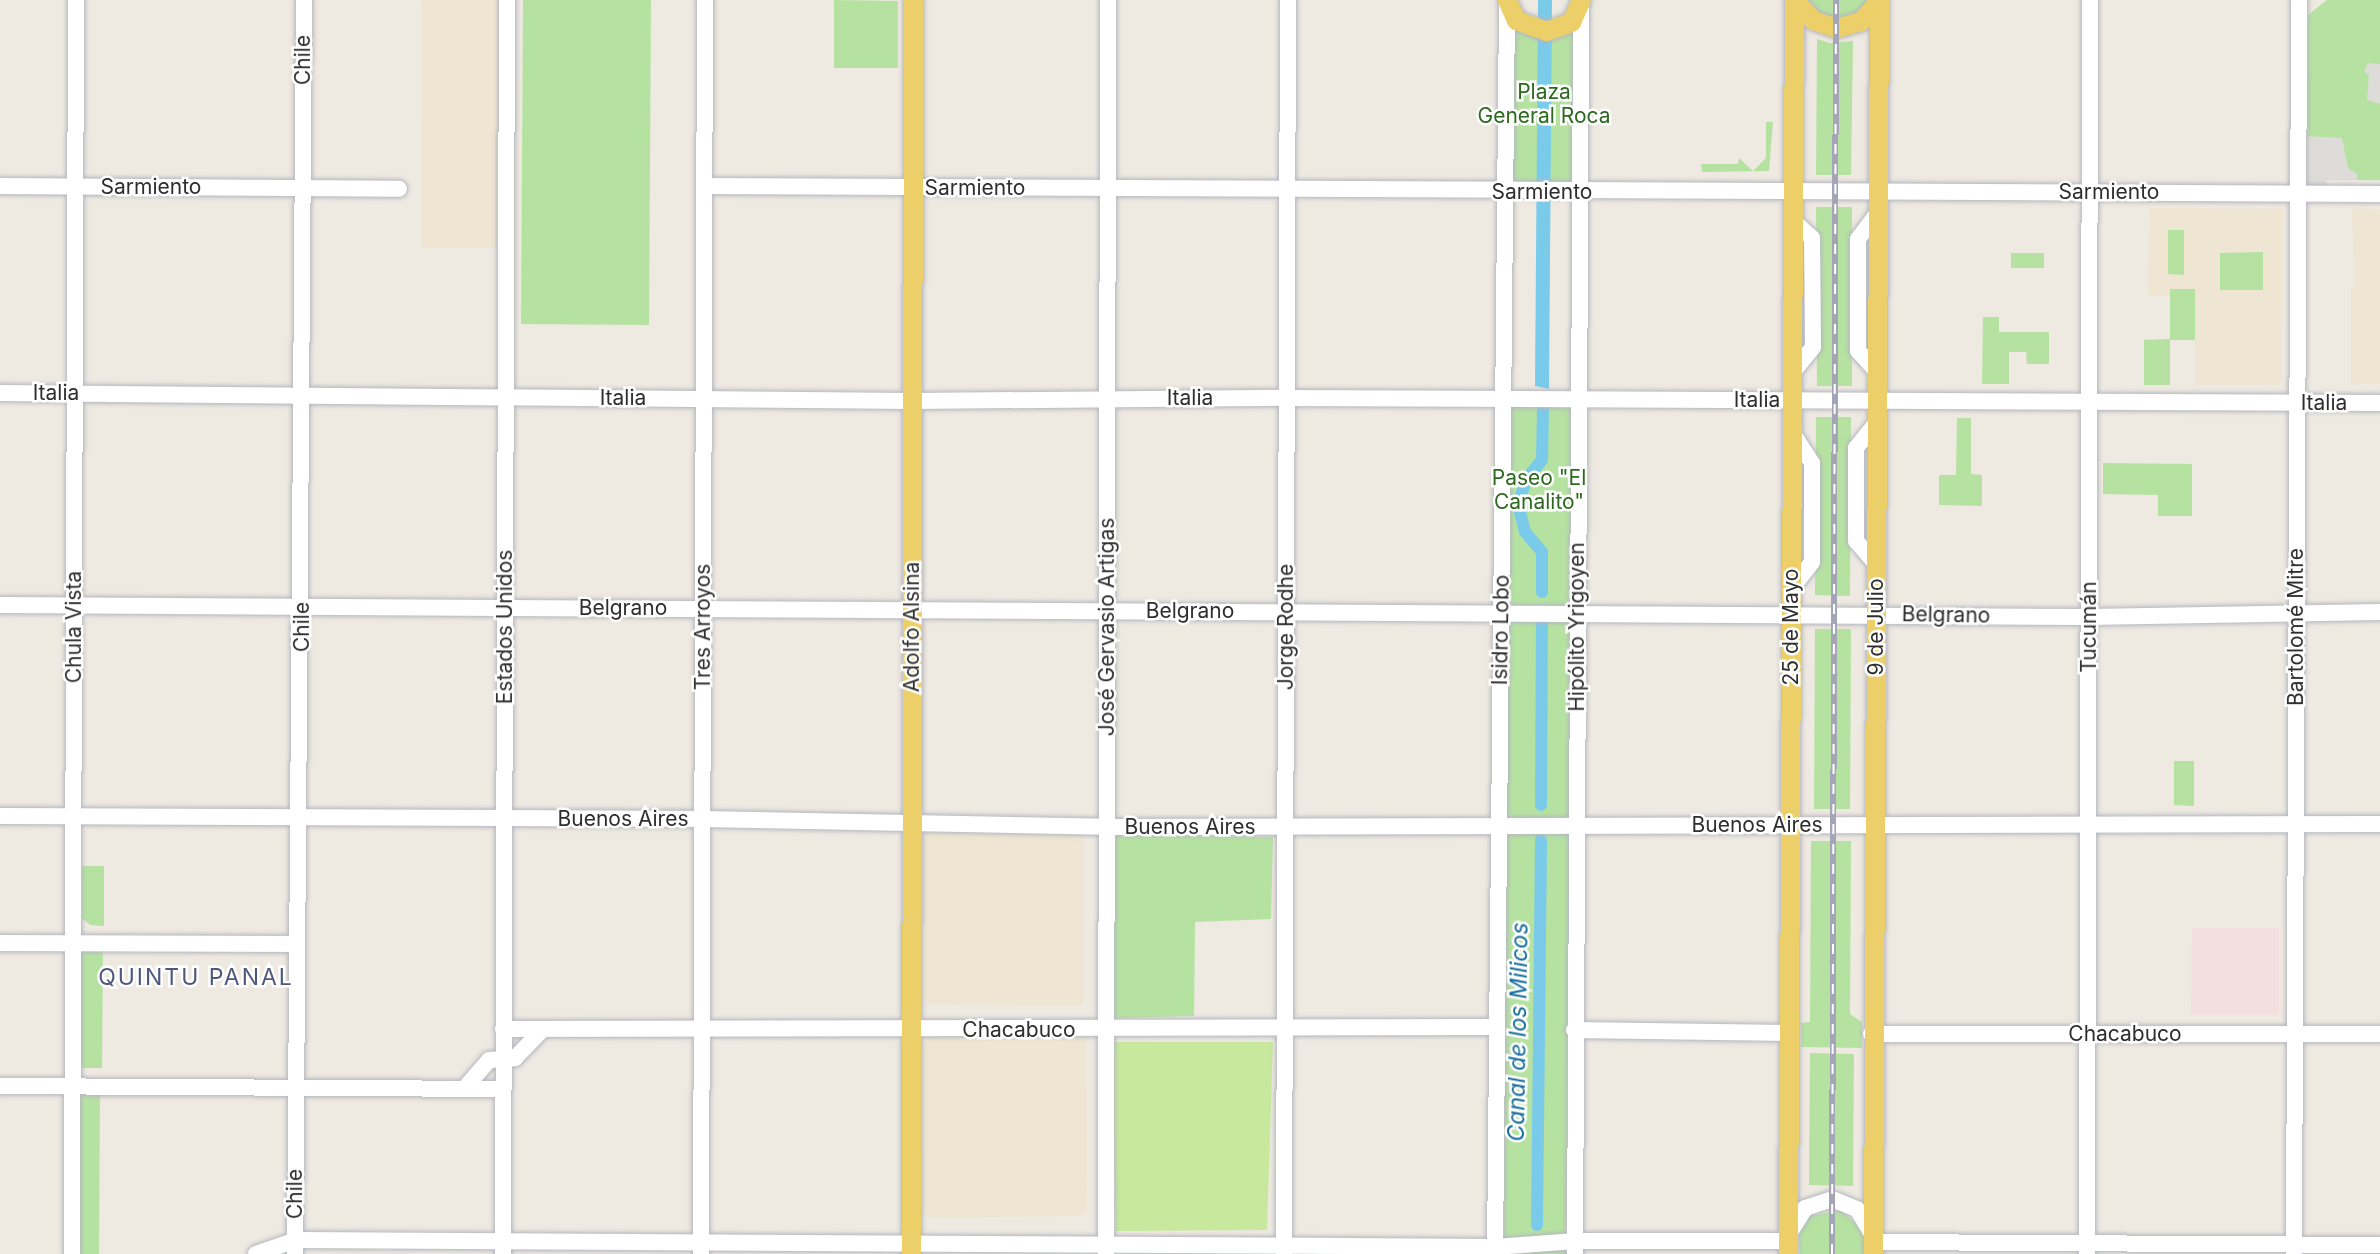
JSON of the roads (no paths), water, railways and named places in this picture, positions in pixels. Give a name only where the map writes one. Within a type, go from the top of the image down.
[{"type":"main road","name":"Adolfo Alsina","points":[[911,1250],[913,0]]},
{"type":"main road","points":[[1794,0],[1813,20],[1836,28],[1861,21],[1879,0]]},
{"type":"main road","name":"25 de Mayo","points":[[1789,1250],[1794,0]]},
{"type":"main road","name":"9 de Julio","points":[[1872,1250],[1871,1034],[1877,614],[1879,0]]},
{"type":"main road","points":[[1507,3],[1522,24],[1546,31],[1571,22],[1581,2]]},
{"type":"street","name":"Chula Vista","points":[[72,1254],[76,0]]},
{"type":"street","name":"Chile","points":[[295,1247],[297,944],[301,817],[304,0]]},
{"type":"street","name":"Estados Unidos","points":[[503,1246],[507,0]]},
{"type":"street","name":"Tres Arroyos","points":[[701,1248],[705,0]]},
{"type":"street","name":"José Gervasio Artigas","points":[[1106,1249],[1108,0]]},
{"type":"street","name":"Jorge Rodhe","points":[[1284,1250],[1288,0]]},
{"type":"street","name":"Tucumán","points":[[2087,1250],[2090,0]]},
{"type":"street","name":"Bartolomé Mitre","points":[[2294,1249],[2299,0]]},
{"type":"street","name":"Hipólito Yrigoyen","points":[[1575,1248],[1581,2]]},
{"type":"street","name":"Isidro Lobo","points":[[1495,1250],[1507,3]]},
{"type":"street","name":"Sarmiento","points":[[0,186],[399,189]]},
{"type":"street","name":"Sarmiento","points":[[705,186],[1793,193],[1878,202],[2090,192],[2380,194]]},
{"type":"street","name":"Italia","points":[[0,393],[912,401],[1287,398],[2380,403]]},
{"type":"street","name":"Belgrano","points":[[0,604],[2089,617],[2239,617],[2297,611],[2380,612]]},
{"type":"street","name":"Buenos Aires","points":[[0,816],[703,819],[1107,827],[2380,824]]},
{"type":"street","points":[[0,943],[297,944]]},
{"type":"street","name":"Chacabuco","points":[[503,1029],[703,1032],[1497,1027]]},
{"type":"street","points":[[464,1089],[489,1060],[515,1058],[542,1030]]},
{"type":"street","points":[[1574,1030],[1789,1032]]},
{"type":"street","name":"Chacabuco","points":[[1871,1034],[2380,1034]]},
{"type":"street","points":[[0,1086],[503,1089]]},
{"type":"street","points":[[256,1254],[295,1247],[503,1246],[911,1250],[1789,1250],[1793,1223],[1805,1208],[1832,1199],[1850,1204],[1864,1216],[1872,1250],[2294,1249],[2380,1245]]},
{"type":"water","points":[[1538,0],[1552,0],[1549,389],[1535,386]]},
{"type":"waterway","name":"Canal de los Milicos","points":[[1542,592],[1542,552],[1525,532],[1518,504],[1527,478],[1542,460],[1543,410]]},
{"type":"waterway","name":"Canal de los Milicos","points":[[1541,805],[1542,621]]},
{"type":"waterway","name":"Canal de los Milicos","points":[[1537,1225],[1541,840]]},
{"type":"railway","points":[[1832,1254],[1836,0]]},
{"type":"district","name":"QUINTU PANAL","points":[[196,977]]},
{"type":"park label","name":"Plaza General Roca","points":[[1544,104]]},
{"type":"park label","name":"Paseo \"El Canalito\"","points":[[1539,490]]}]
